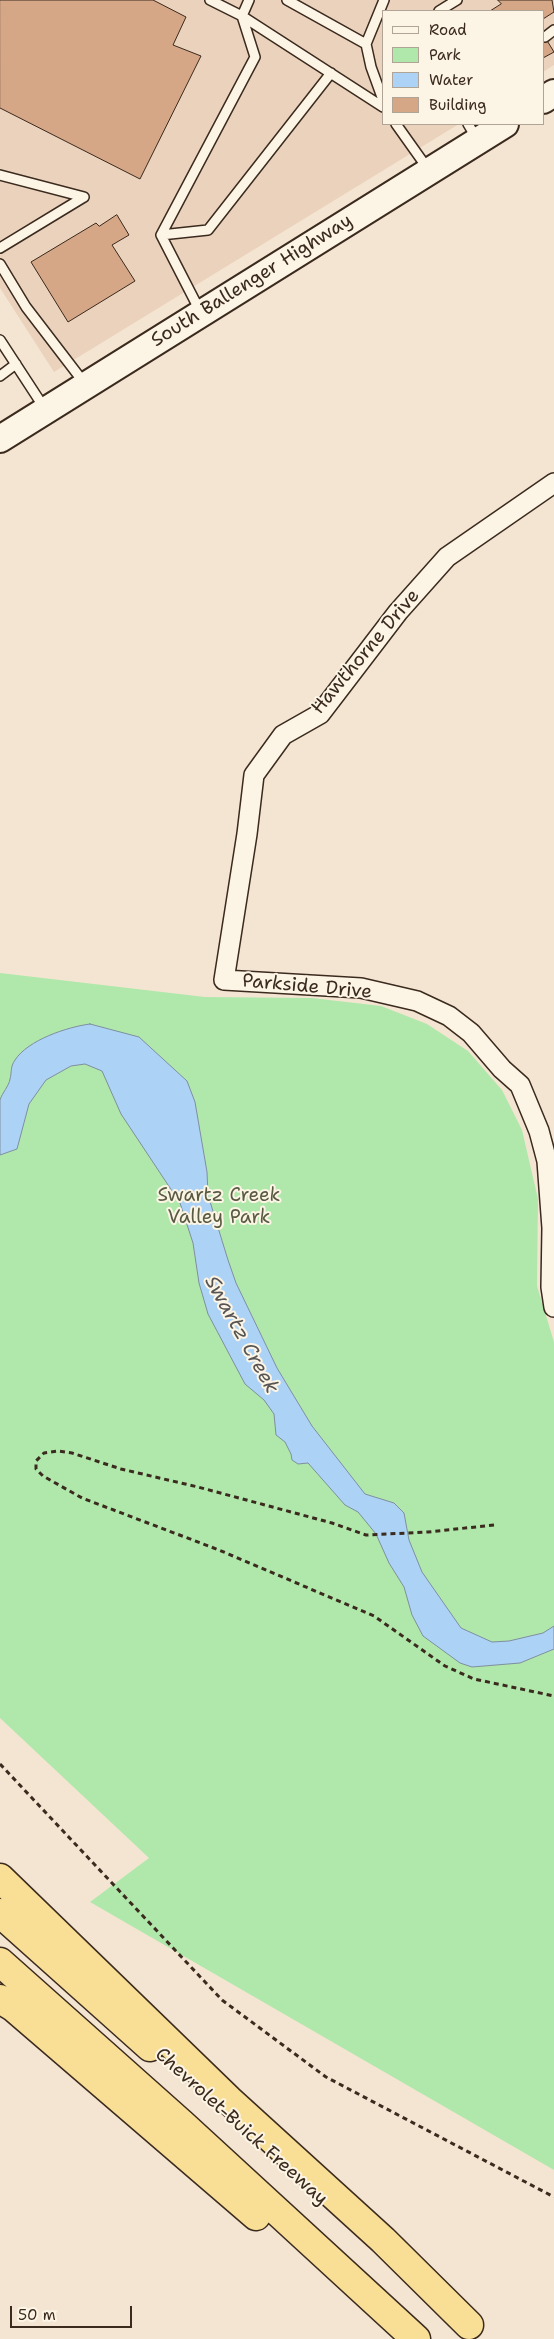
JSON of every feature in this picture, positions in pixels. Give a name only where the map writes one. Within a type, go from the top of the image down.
[{"type":"highway","points":[[0,1878],[229,2100],[383,2240],[476,2332]]},
{"type":"highway","name":"Chevrolet-Buick Freeway","points":[[0,1913],[296,2177],[476,2332]]},
{"type":"highway","name":"Chevrolet-Buick Freeway","points":[[0,1962],[182,2124],[416,2339]]},
{"type":"highway","points":[[0,1998],[13,2007],[234,2198],[403,2339]]},
{"type":"street","name":"South Ballenger Highway","points":[[0,439],[429,171],[473,132],[501,125]]},
{"type":"street","name":"Hawthorne Drive","points":[[224,980],[247,834],[254,775],[283,735],[320,714],[398,612],[447,557],[554,483]]},
{"type":"street","name":"Parkside Drive","points":[[224,980],[361,988],[417,1001],[449,1016],[471,1033],[502,1069],[520,1085],[540,1131],[547,1161],[552,1228],[551,1286],[554,1307]]},
{"type":"lane","points":[[210,0],[242,16],[382,106]]},
{"type":"lane","points":[[161,235],[255,57],[242,16],[249,0]]},
{"type":"lane","points":[[287,0],[366,44]]},
{"type":"lane","points":[[382,97],[371,67],[366,44],[384,0]]},
{"type":"lane","points":[[441,10],[457,0]]},
{"type":"lane","points":[[545,37],[554,30]]},
{"type":"lane","points":[[161,235],[208,230],[331,73]]},
{"type":"lane","points":[[397,125],[429,171]]},
{"type":"lane","points":[[0,175],[84,197],[0,248]]},
{"type":"lane","points":[[161,235],[201,313]]},
{"type":"lane","points":[[0,264],[26,307],[86,386]]},
{"type":"lane","points":[[0,340],[46,410]]},
{"type":"lane","points":[[0,376],[16,364]]},
{"type":"path","points":[[494,1524],[428,1532],[366,1536],[332,1523],[122,1470],[72,1452],[58,1451],[44,1454],[36,1461],[36,1469],[43,1476],[82,1498],[219,1550],[374,1616],[445,1666],[474,1679],[554,1696]]},
{"type":"path","points":[[0,1764],[222,2000],[326,2076],[554,2197]]},
{"type":"shaded area","points":[[0,0],[554,0],[554,65],[544,71],[544,10],[382,10],[382,125],[457,125],[54,372],[0,288]]},
{"type":"green space","name":"Swartz Creek Valley Park","points":[[0,973],[205,997],[312,998],[381,1006],[427,1024],[468,1051],[502,1090],[522,1130],[538,1199],[537,1286],[554,1342],[554,2170],[90,1902],[149,1858],[0,1718]]},
{"type":"water","name":"Swartz Creek","points":[[90,1024],[139,1037],[187,1081],[195,1102],[207,1172],[208,1195],[228,1260],[236,1283],[277,1368],[312,1426],[365,1494],[394,1503],[404,1513],[409,1540],[422,1572],[461,1628],[492,1642],[509,1641],[543,1633],[554,1626],[554,1649],[520,1663],[472,1667],[460,1663],[423,1636],[412,1615],[404,1587],[389,1563],[376,1534],[358,1512],[345,1505],[308,1463],[298,1464],[292,1460],[285,1442],[276,1435],[274,1414],[264,1400],[245,1384],[208,1314],[199,1283],[193,1243],[180,1203],[121,1114],[102,1071],[85,1064],[71,1066],[46,1080],[29,1104],[17,1149],[0,1155],[0,1100],[9,1082],[15,1060],[29,1046],[38,1041],[60,1031]]},
{"type":"building","points":[[0,0],[153,0],[186,17],[173,45],[201,56],[140,179],[0,108]]},
{"type":"building","points":[[498,0],[552,0],[554,12],[544,18],[544,10],[492,10],[501,4]]},
{"type":"building","points":[[544,36],[554,52],[544,57]]},
{"type":"building","points":[[117,215],[129,235],[112,245],[135,281],[68,322],[31,262],[96,223],[99,226]]}]
